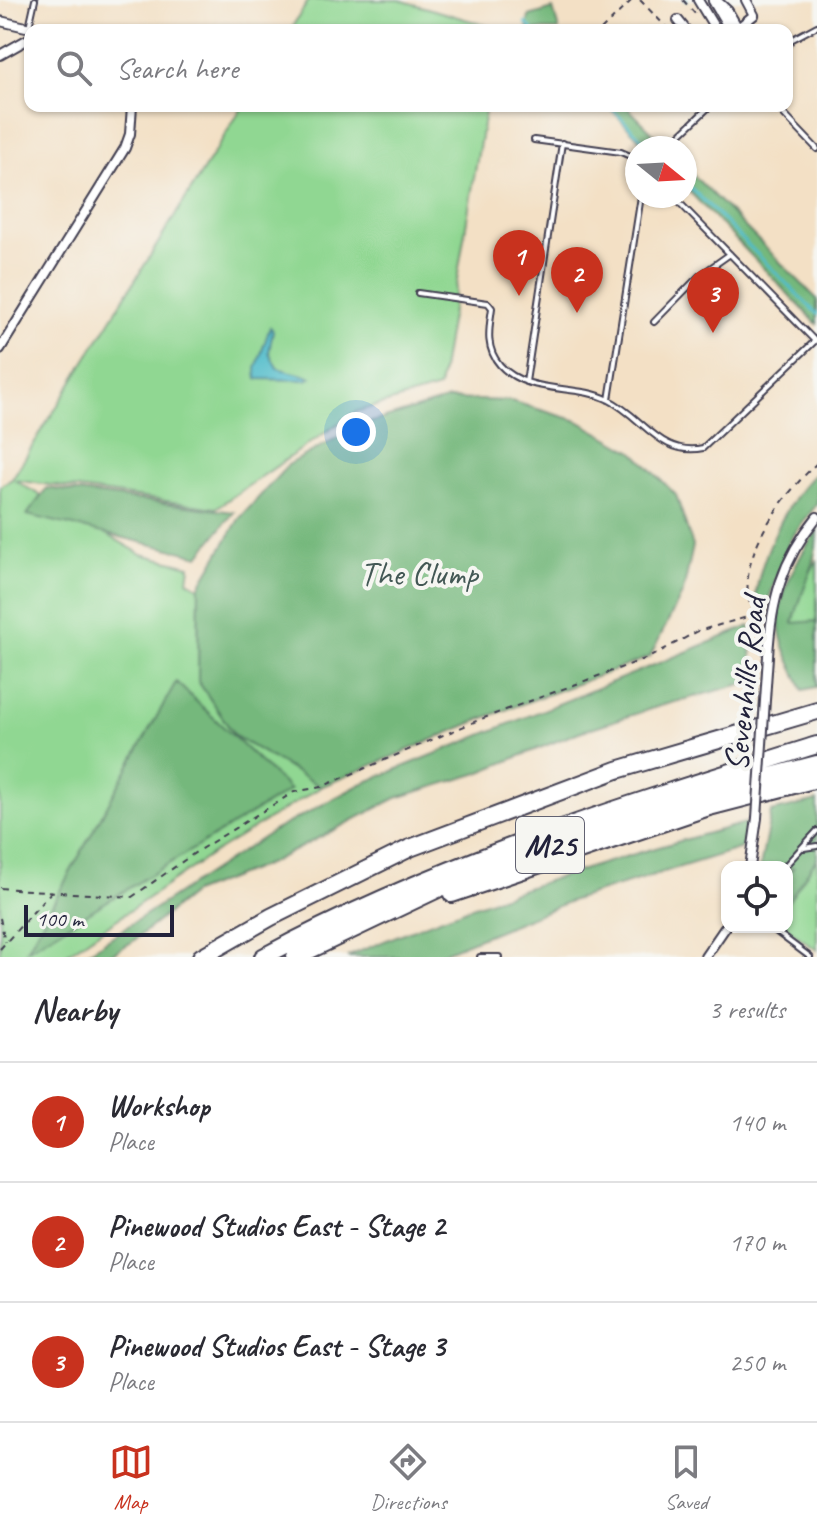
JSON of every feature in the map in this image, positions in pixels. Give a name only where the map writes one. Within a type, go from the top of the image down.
[{"type":"highway","name":"M25","points":[[201,957],[271,917],[410,848],[617,770],[817,711]]},
{"type":"highway","name":"M25","points":[[263,957],[372,902],[472,861],[693,784],[817,745]]},
{"type":"highway","name":"M25","points":[[693,784],[817,756]]},
{"type":"highway","name":"M25","points":[[295,957],[440,888],[528,853],[691,797],[817,764]]},
{"type":"highway","name":"M25","points":[[310,957],[419,906],[520,870],[709,807],[817,779]]},
{"type":"street","points":[[698,0],[712,24]]},
{"type":"street","points":[[742,24],[754,15],[746,0]]},
{"type":"street","points":[[719,1],[732,24]]},
{"type":"street","points":[[678,20],[681,24]]},
{"type":"street","points":[[0,21],[24,26]]},
{"type":"street","points":[[0,55],[24,41]]},
{"type":"street","points":[[0,349],[125,148],[130,134],[132,112]]},
{"type":"street","name":"Sevenhills Road","points":[[751,861],[757,818],[771,610],[794,545],[817,517]]},
{"type":"street","points":[[705,957],[722,933]]},
{"type":"lane","points":[[30,24],[35,0]]},
{"type":"lane","points":[[793,39],[817,26]]},
{"type":"lane","points":[[679,136],[704,112]]},
{"type":"lane","points":[[782,112],[817,149]]},
{"type":"lane","points":[[534,140],[625,154]]},
{"type":"lane","points":[[526,382],[562,143]]},
{"type":"lane","points":[[609,400],[639,208]]},
{"type":"lane","points":[[418,293],[488,303],[492,308],[489,331],[491,354],[507,372],[526,382],[609,400],[671,448],[688,451],[703,448],[816,340],[685,208]]},
{"type":"lane","points":[[654,322],[699,276],[730,254]]},
{"type":"lane","points":[[790,861],[817,831]]},
{"type":"lane","points":[[802,848],[817,846]]},
{"type":"lane","points":[[778,933],[810,957]]},
{"type":"lane","points":[[480,957],[499,957]]},
{"type":"path","points":[[607,24],[632,0]]},
{"type":"path","points":[[640,0],[663,24]]},
{"type":"path","points":[[683,0],[704,24]]},
{"type":"path","points":[[754,615],[746,599],[746,585],[761,539],[796,483],[817,463]]},
{"type":"path","points":[[0,888],[132,897],[196,852],[294,792],[321,787],[481,719],[650,657],[698,631],[771,610]]},
{"type":"path","points":[[0,949],[53,890]]},
{"type":"path","points":[[0,918],[5,943]]},
{"type":"green space","points":[[309,0],[400,0],[482,24],[294,24]]},
{"type":"green space","points":[[553,9],[557,24],[528,24],[529,16]]},
{"type":"green space","points":[[239,112],[485,112],[439,388],[355,412],[216,508],[14,480],[141,554],[190,566],[188,581],[199,587],[198,681],[235,736],[321,787],[215,852],[62,957],[0,957],[0,486],[12,479]]},
{"type":"green space","points":[[614,112],[632,112],[656,136],[636,136]]},
{"type":"green space","points":[[697,179],[817,299],[817,324],[697,199]]},
{"type":"green space","name":"The Clump","points":[[449,399],[511,401],[578,421],[635,453],[676,495],[693,546],[683,592],[650,657],[481,719],[321,787],[235,736],[198,681],[199,587],[239,519],[288,465],[358,426]]},
{"type":"green space","points":[[817,472],[817,504],[790,540],[769,598],[755,604],[761,570],[775,533],[795,498]]},
{"type":"green space","points":[[47,488],[234,512],[199,556],[27,515]]},
{"type":"green space","points":[[817,530],[812,566],[793,623],[817,621],[817,687],[803,690],[782,640],[780,611],[791,574]]},
{"type":"green space","points":[[817,559],[817,621],[792,624],[801,592]]},
{"type":"green space","points":[[750,626],[753,681],[579,732],[476,774],[396,798],[270,863],[193,893],[132,942],[106,957],[81,957],[273,831],[361,784]]},
{"type":"green space","points":[[176,682],[290,790],[27,950]]},
{"type":"green space","points":[[817,801],[817,858],[793,894],[793,861],[761,861],[771,812]]},
{"type":"green space","points":[[746,823],[742,848],[573,900],[433,957],[347,957],[445,917],[544,882]]},
{"type":"green space","points":[[817,858],[817,950],[793,933],[793,894]]},
{"type":"water","points":[[270,327],[273,330],[269,352],[277,368],[311,377],[306,380],[257,379],[256,369]]},
{"type":"waterway","points":[[615,112],[639,136]]},
{"type":"waterway","points":[[697,194],[817,314]]},
{"type":"place","name":"Workshop","points":[[519,296]]},
{"type":"place","name":"Pinewood Studios East - Stage 2","points":[[577,313]]},
{"type":"place","name":"Pinewood Studios East - Stage 3","points":[[713,333]]}]
